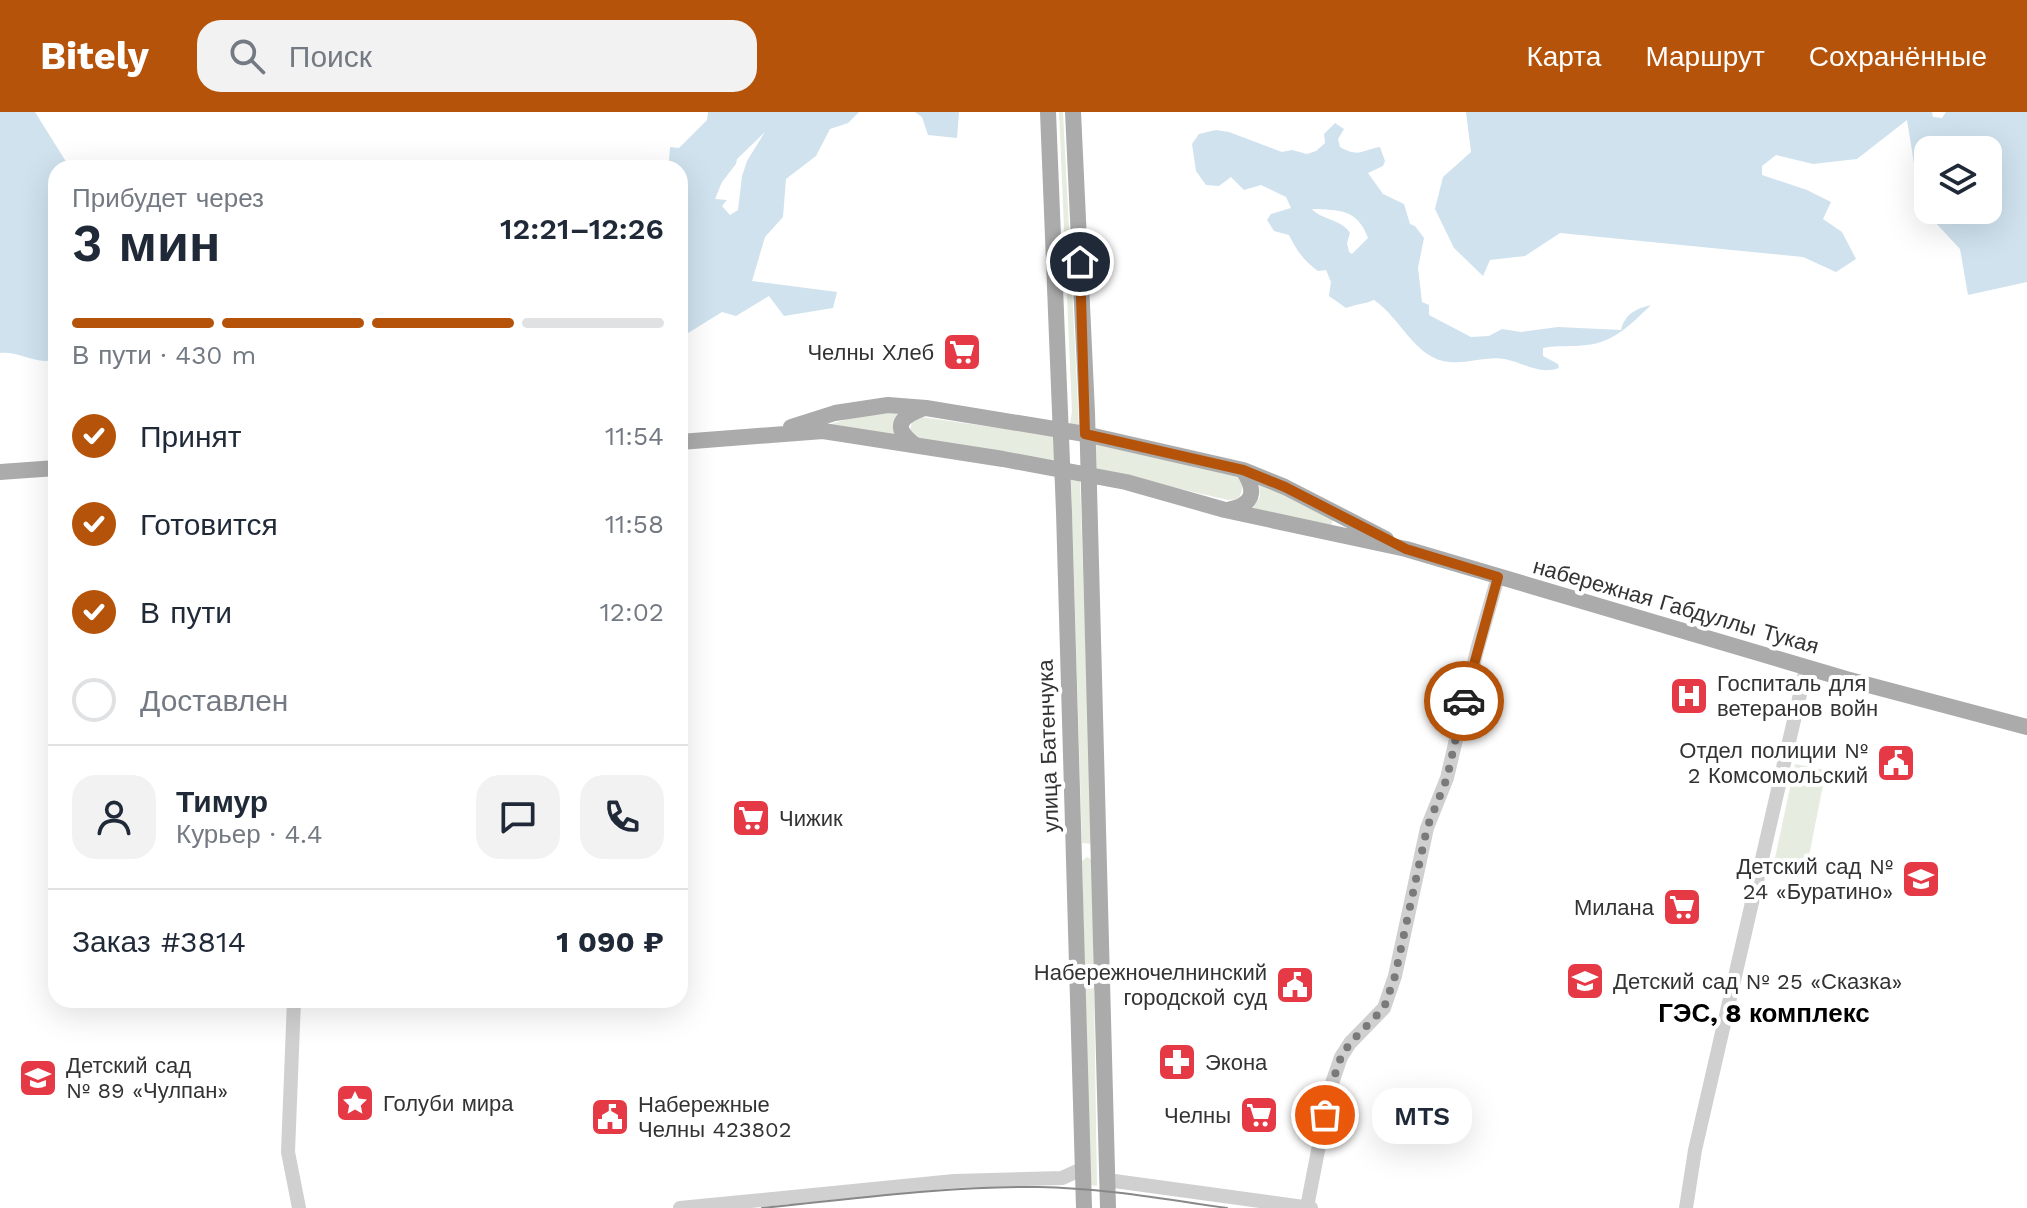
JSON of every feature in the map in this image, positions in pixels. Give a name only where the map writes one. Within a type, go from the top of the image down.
[{"type":"main road","name":"улица Батенчука","points":[[1048,112],[1084,1208]]},
{"type":"main road","points":[[1073,112],[1087,412],[1085,434],[1108,1208]]},
{"type":"main road","name":"набережная Габдуллы Тукая","points":[[765,435],[835,413],[870,406],[926,408],[1085,434],[1243,470],[1285,487],[1406,549]]},
{"type":"main road","points":[[916,445],[903,436],[900,429],[902,420],[926,408]]},
{"type":"main road","name":"набережная Габдуллы Тукая","points":[[688,441],[823,431],[1088,474],[1225,510],[1406,549],[1806,668],[2027,727]]},
{"type":"main road","points":[[0,472],[48,469]]},
{"type":"main road","points":[[1225,510],[1242,507],[1250,499],[1252,490],[1243,470]]},
{"type":"main road","points":[[1074,860],[1087,849],[1094,853],[1099,862]]},
{"type":"street","points":[[1107,1180],[1309,1208],[1330,1089],[1341,1057],[1350,1043],[1384,1008],[1395,976],[1427,828],[1447,778],[1477,650],[1498,577]]},
{"type":"street","points":[[1686,1208],[1695,1150],[1806,668]]},
{"type":"street","points":[[294,1008],[288,1152],[299,1208]]},
{"type":"street","points":[[680,1208],[954,1181],[1062,1178],[1082,1169]]},
{"type":"shaded area","points":[[1059,112],[1063,112],[1079,426],[1070,424],[1072,411]]},
{"type":"shaded area","points":[[903,412],[898,437],[821,427],[861,415]]},
{"type":"shaded area","points":[[921,417],[1056,436],[1056,463],[917,440],[910,430],[912,422]]},
{"type":"shaded area","points":[[1094,444],[1238,475],[1242,491],[1237,499],[1228,500],[1095,469]]},
{"type":"shaded area","points":[[1071,479],[1080,481],[1092,844],[1082,843]]},
{"type":"shaded area","points":[[1259,482],[1333,519],[1331,527],[1253,508],[1260,497]]},
{"type":"shaded area","points":[[1795,764],[1826,770],[1807,866],[1775,858]]},
{"type":"shaded area","points":[[1087,857],[1092,860],[1097,1186],[1090,1185],[1082,861]]},
{"type":"water","points":[[0,112],[35,112],[65,160],[48,160],[48,361],[0,353]]},
{"type":"water","points":[[708,112],[859,112],[848,123],[830,129],[816,156],[786,179],[783,217],[765,237],[752,281],[837,292],[833,308],[784,316],[769,296],[736,316],[722,312],[688,333],[688,160],[669,160],[670,147],[679,148],[707,120]],"holes":[[[765,132],[747,161],[738,210],[730,215],[722,206],[727,200],[715,199],[722,182],[737,159]]]},
{"type":"water","points":[[915,112],[959,112],[957,138],[928,135],[922,117]]},
{"type":"water","points":[[1466,112],[1932,112],[1933,117],[1942,118],[1946,112],[2027,112],[2027,282],[1968,295],[1960,249],[1937,224],[2002,224],[2002,136],[1914,136],[1914,164],[1907,120],[1857,159],[1813,164],[1776,155],[1762,166],[1762,175],[1807,190],[1831,202],[1823,219],[1842,232],[1856,259],[1836,272],[1803,257],[1560,233],[1525,256],[1490,260],[1483,276],[1454,248],[1435,209],[1443,177],[1471,152]]},
{"type":"water","points":[[1335,123],[1344,129],[1338,139],[1340,147],[1356,153],[1380,147],[1385,161],[1383,166],[1368,173],[1383,194],[1404,204],[1410,224],[1424,238],[1418,268],[1422,302],[1429,305],[1429,315],[1471,337],[1489,336],[1502,329],[1521,332],[1558,327],[1621,330],[1632,313],[1651,305],[1622,331],[1606,340],[1587,345],[1543,348],[1543,356],[1558,364],[1559,368],[1552,370],[1498,358],[1456,362],[1437,359],[1417,346],[1374,300],[1346,308],[1329,296],[1331,282],[1326,270],[1318,271],[1313,267],[1289,235],[1274,231],[1267,220],[1271,214],[1291,208],[1286,197],[1261,185],[1244,190],[1231,177],[1219,186],[1206,185],[1196,171],[1192,144],[1199,134],[1216,130],[1229,132],[1282,152],[1292,150],[1307,154],[1325,143],[1324,134]],"holes":[[[1312,209],[1339,211],[1353,216],[1368,238],[1352,254],[1347,243],[1350,233],[1346,228]]]},
{"type":"tram line","points":[[762,1208],[1003,1187],[1109,1192],[1227,1208]]},
{"type":"way so far","points":[[1325,1115],[1341,1057],[1350,1043],[1384,1008],[1395,976],[1427,828],[1447,778],[1464,701]]},
{"type":"place","name":"Челны Хлеб","points":[[962,352]]},
{"type":"place","name":"Госпиталь для ветеранов войн","points":[[1689,696]]},
{"type":"place","name":"Отдел полиции № 2 Комсомольский","points":[[1896,763]]},
{"type":"place","name":"Чижик","points":[[751,818]]},
{"type":"place","name":"Детский сад № 24 «Буратино»","points":[[1921,879]]},
{"type":"place","name":"Милана","points":[[1682,907]]},
{"type":"place","name":"Детский сад № 25 «Сказка»","points":[[1585,981]]},
{"type":"place","name":"Набережночелнинский городской суд","points":[[1295,985]]},
{"type":"place","name":"Экона","points":[[1177,1062]]},
{"type":"place","name":"Детский сад № 89 «Чулпан»","points":[[38,1078]]},
{"type":"place","name":"Голуби мира","points":[[355,1103]]},
{"type":"place","name":"Челны","points":[[1259,1115]]},
{"type":"place","name":"MTS","points":[[1325,1115]]},
{"type":"place","name":"Набережные Челны 423802","points":[[610,1117]]},
{"type":"district","name":"ГЭС, 8 комплекс","points":[[1764,1013]]},
{"type":"route","points":[[1080,262],[1087,412],[1085,434],[1243,470],[1285,487],[1406,549],[1498,577],[1464,701]]}]
